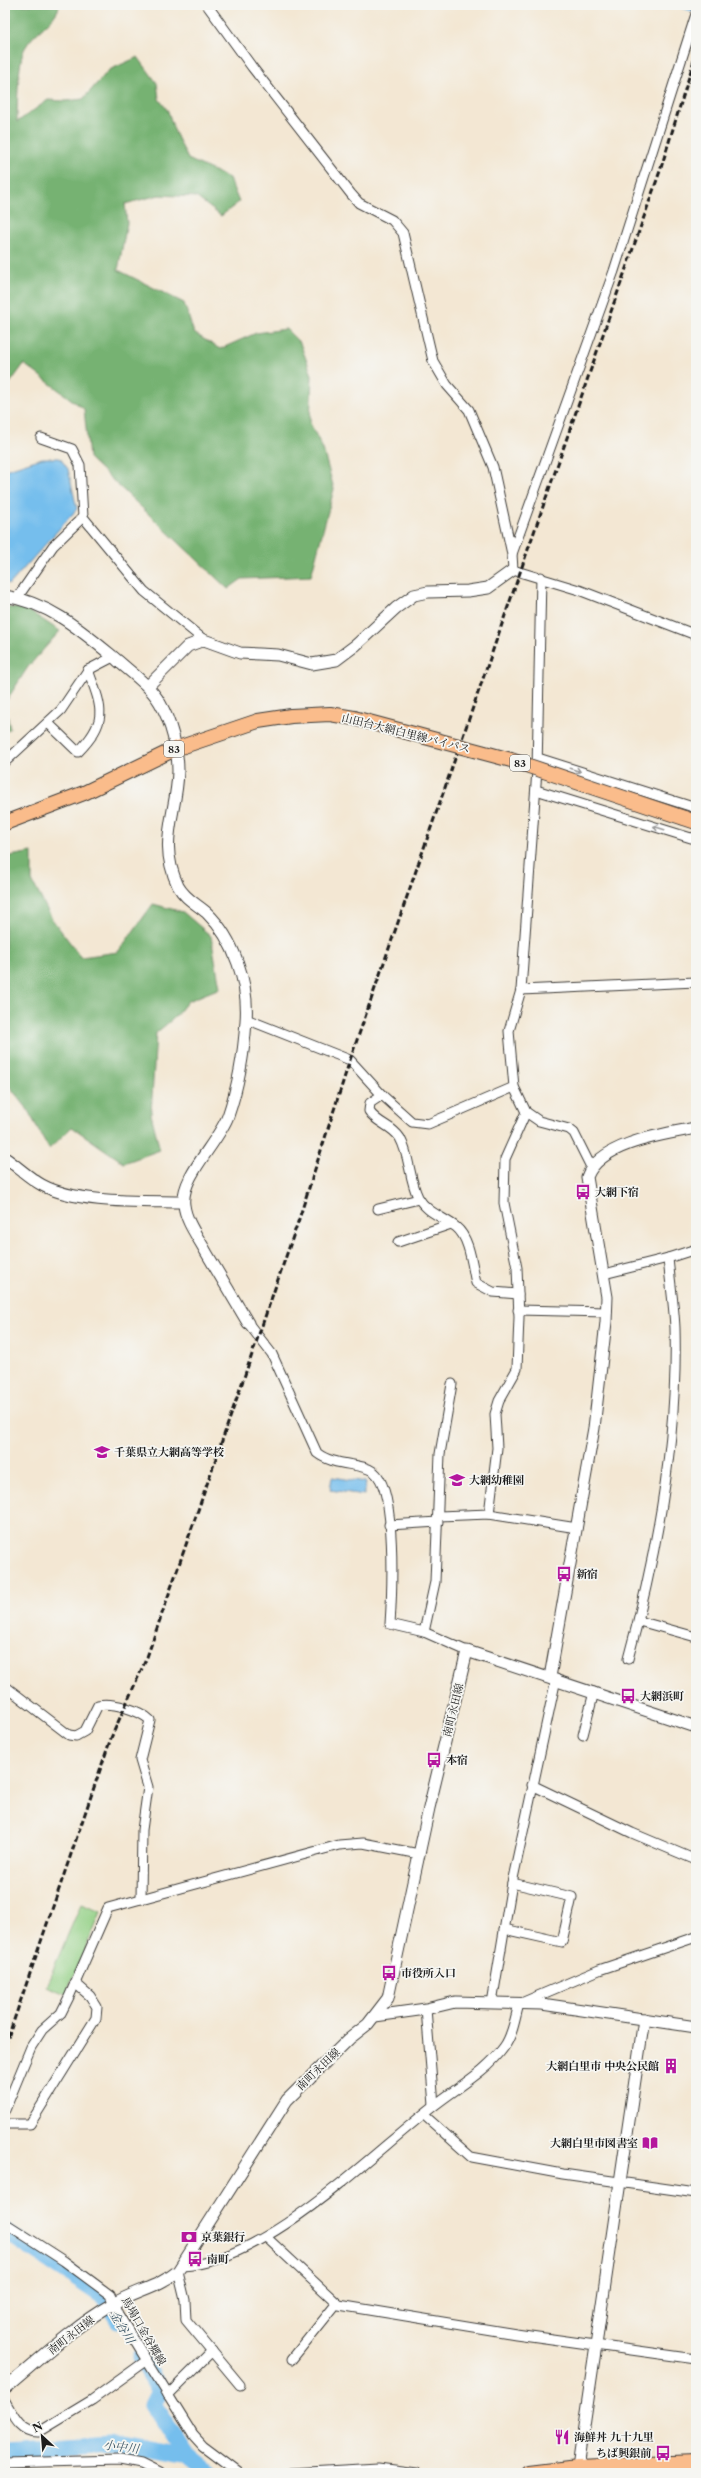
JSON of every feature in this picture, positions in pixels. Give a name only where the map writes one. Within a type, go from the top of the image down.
[{"type":"main road","name":"山田台大網白里線バイパス","points":[[5,823],[84,793],[175,748],[258,721],[277,717],[330,714],[354,718],[504,758],[690,820]]},
{"type":"main road","points":[[528,2473],[696,2462]]},
{"type":"street","points":[[207,5],[252,68],[351,194],[359,203],[392,220],[403,233],[433,361],[447,385],[469,410],[493,467],[512,554],[513,570]]},
{"type":"street","points":[[512,554],[614,271],[696,14]]},
{"type":"street","points":[[41,438],[72,449],[80,465],[82,517],[144,591],[204,640],[240,653],[278,654],[312,664],[336,660],[356,645],[396,608],[414,595],[428,592],[468,591],[488,588],[513,570],[541,577],[696,635]]},
{"type":"street","points":[[17,598],[53,546],[82,517]]},
{"type":"street","points":[[541,577],[538,758],[536,790],[521,990],[509,1031],[514,1087],[526,1112],[539,1121],[569,1129],[574,1133],[591,1168]]},
{"type":"street","points":[[5,596],[17,598],[51,610],[74,624],[148,686],[160,704],[169,723],[178,770],[168,830],[168,855],[179,888],[189,900],[206,912],[225,934],[237,963],[244,986],[246,1019],[235,1091],[227,1117],[216,1140],[189,1180],[183,1202],[190,1224],[248,1324],[272,1354],[317,1453],[326,1460],[372,1470],[379,1477],[384,1490],[394,1558],[390,1624],[424,1632],[467,1651],[553,1678],[696,1727]]},
{"type":"street","points":[[148,686],[188,646],[204,640]]},
{"type":"street","points":[[5,762],[61,710],[88,670],[113,657]]},
{"type":"street","points":[[48,723],[78,752],[89,741],[101,719],[98,697],[88,670]]},
{"type":"street","points":[[538,758],[696,808]]},
{"type":"street","points":[[536,790],[691,838],[696,837]]},
{"type":"street","points":[[521,990],[696,982]]},
{"type":"street","points":[[246,1019],[350,1060],[382,1095],[412,1122],[428,1124],[514,1087]]},
{"type":"street","points":[[382,1095],[370,1103],[369,1111],[374,1119],[388,1125],[400,1139],[419,1199],[428,1210],[457,1227],[465,1240],[476,1283],[492,1292],[518,1294]]},
{"type":"street","points":[[489,1514],[497,1448],[495,1414],[499,1401],[516,1369],[518,1310],[517,1268],[504,1203],[506,1159],[526,1112]]},
{"type":"street","points":[[492,2003],[512,1883],[553,1678],[594,1428],[607,1312],[607,1297],[587,1177],[591,1168],[600,1159],[631,1144],[654,1136],[696,1128]]},
{"type":"street","points":[[5,1158],[48,1188],[76,1195],[131,1202],[183,1202]]},
{"type":"street","points":[[378,1209],[419,1199]]},
{"type":"street","points":[[398,1242],[452,1224]]},
{"type":"street","points":[[604,1274],[668,1258],[696,1249]]},
{"type":"street","points":[[628,1659],[639,1621],[659,1514],[672,1426],[675,1327],[668,1258]]},
{"type":"street","points":[[518,1310],[607,1312]]},
{"type":"street","points":[[424,1632],[435,1582],[439,1519],[440,1454],[452,1384]]},
{"type":"street","points":[[390,1525],[489,1514],[577,1528]]},
{"type":"street","points":[[639,1621],[696,1637]]},
{"type":"street","name":"南町永田線","points":[[5,2388],[68,2335],[114,2303],[166,2280],[180,2268],[287,2100],[376,2016],[388,1998],[419,1854],[467,1651]]},
{"type":"street","points":[[5,1686],[69,1735],[76,1736],[85,1731],[98,1705],[106,1703],[143,1714],[150,1720],[140,1760],[148,1787],[142,1830],[141,1899]]},
{"type":"street","points":[[583,1735],[594,1692]]},
{"type":"street","points":[[532,1784],[632,1834],[696,1860]]},
{"type":"street","points":[[5,2110],[31,2047],[42,2030],[61,2013],[108,1908],[339,1845],[363,1843],[419,1854]]},
{"type":"street","points":[[504,1929],[562,1942],[572,1897],[512,1883]]},
{"type":"street","points":[[519,2004],[599,1970],[696,1937]]},
{"type":"street","points":[[5,2124],[30,2124],[96,2018],[97,2007],[90,1996],[75,1983]]},
{"type":"street","points":[[376,2016],[426,2009],[455,2002],[542,2004],[696,2027]]},
{"type":"street","points":[[240,2385],[186,2320],[185,2300],[180,2268],[221,2258],[266,2237],[320,2198],[424,2115],[434,2105],[470,2081],[504,2047],[511,2033],[519,2004]]},
{"type":"street","points":[[426,2009],[434,2105]]},
{"type":"street","points":[[578,2470],[595,2343],[644,2019]]},
{"type":"street","points":[[424,2115],[471,2157],[619,2183],[696,2193]]},
{"type":"street","name":"馬場口金谷郷線","points":[[5,2223],[64,2261],[110,2295],[146,2361],[193,2435],[203,2446],[239,2473]]},
{"type":"street","points":[[266,2237],[337,2303],[474,2328],[595,2343],[696,2359]]},
{"type":"street","points":[[292,2359],[337,2303]]},
{"type":"street","points":[[168,2395],[212,2351]]},
{"type":"street","points":[[5,2401],[24,2428],[40,2432],[86,2404],[146,2361]]},
{"type":"street","points":[[5,2463],[120,2460],[141,2464],[159,2473]]},
{"type":"street","points":[[291,2473],[378,2468],[417,2473]]},
{"type":"green space","points":[[5,5],[60,5],[57,12],[49,22],[33,37],[25,48],[21,62],[18,84],[17,122],[48,100],[66,101],[83,99],[109,70],[138,57],[157,83],[159,99],[168,111],[174,130],[188,159],[229,178],[239,202],[221,216],[196,197],[159,195],[125,204],[127,223],[118,270],[184,303],[194,333],[220,349],[256,333],[286,329],[300,343],[312,375],[310,423],[323,449],[334,489],[311,576],[242,579],[228,589],[89,458],[84,409],[24,364],[5,390]]},
{"type":"green space","points":[[5,607],[26,609],[60,631],[28,667],[5,703]]},
{"type":"green space","points":[[5,703],[10,729],[5,732]]},
{"type":"green space","points":[[32,852],[32,881],[52,919],[81,957],[118,952],[153,904],[183,912],[211,936],[220,988],[188,1001],[174,1018],[156,1033],[151,1114],[160,1150],[124,1163],[72,1127],[49,1149],[26,1107],[5,1081],[5,857]]},
{"type":"green space","points":[[81,1904],[101,1912],[66,1994],[46,1986]]},
{"type":"water","points":[[42,458],[60,458],[68,469],[77,509],[10,584],[5,583],[5,470]]},
{"type":"water","points":[[332,1477],[366,1482],[364,1495],[330,1490]]},
{"type":"waterway","points":[[676,5],[696,11]]},
{"type":"waterway","name":"金谷川","points":[[5,2231],[104,2297],[118,2320]]},
{"type":"waterway","name":"金谷川","points":[[140,2357],[160,2391],[153,2405],[188,2458]]},
{"type":"waterway","name":"小中川","points":[[5,2451],[110,2444],[188,2458],[207,2473]]},
{"type":"railway","points":[[5,2046],[111,1738],[147,1657],[299,1219],[350,1060],[660,171],[696,54]]},
{"type":"place","name":"大網下宿","points":[[583,1192]]},
{"type":"place","name":"千葉県立大網高等学校","points":[[102,1452]]},
{"type":"place","name":"大網幼稚園","points":[[457,1480]]},
{"type":"place","name":"新宿","points":[[564,1574]]},
{"type":"place","name":"大網浜町","points":[[628,1696]]},
{"type":"place","name":"本宿","points":[[434,1760]]},
{"type":"place","name":"市役所入口","points":[[389,1973]]},
{"type":"place","name":"大網白里市 中央公民館","points":[[671,2066]]},
{"type":"place","name":"大網白里市図書室","points":[[650,2143]]},
{"type":"place","name":"京葉銀行","points":[[189,2237]]},
{"type":"place","name":"南町","points":[[195,2259]]},
{"type":"place","name":"海鮮丼 九十九里","points":[[562,2437]]},
{"type":"place","name":"ちば興銀前","points":[[663,2453]]}]
